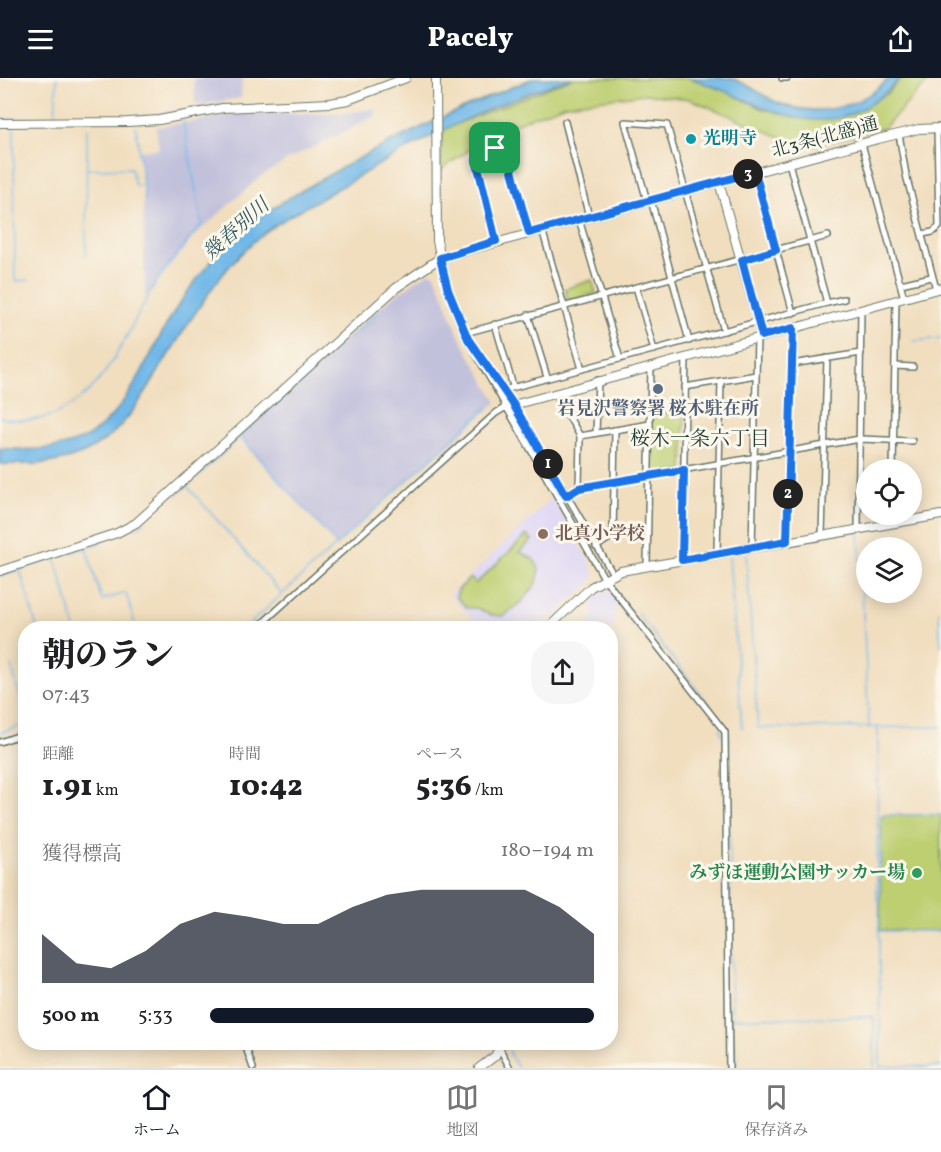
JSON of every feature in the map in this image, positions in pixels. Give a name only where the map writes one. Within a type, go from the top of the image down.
[{"type":"street","points":[[0,123],[149,121],[223,108],[330,103],[348,100],[406,78]]},
{"type":"street","points":[[436,78],[435,221],[440,258],[448,290],[467,336],[613,574]]},
{"type":"street","points":[[782,78],[787,78]]},
{"type":"street","points":[[565,122],[589,217]]},
{"type":"street","points":[[689,341],[625,122],[667,125],[724,331]]},
{"type":"street","points":[[922,234],[937,231],[939,227],[939,128]]},
{"type":"street","name":"北3条(北盛)通","points":[[0,571],[117,533],[136,523],[396,288],[440,258],[496,241],[899,134],[939,128]]},
{"type":"street","points":[[265,621],[496,412],[510,405],[938,288],[931,277],[899,134]]},
{"type":"street","points":[[862,144],[901,284],[895,366],[893,459]]},
{"type":"street","points":[[496,241],[476,159],[505,145],[529,233]]},
{"type":"street","points":[[789,163],[827,303]]},
{"type":"street","points":[[755,172],[794,313]]},
{"type":"street","points":[[719,182],[742,260],[760,337],[756,375],[752,547]]},
{"type":"street","points":[[579,219],[620,359]]},
{"type":"street","points":[[542,229],[582,369]]},
{"type":"street","points":[[467,336],[495,324],[828,236]]},
{"type":"street","points":[[901,284],[931,277]]},
{"type":"street","points":[[636,287],[654,350]]},
{"type":"street","points":[[504,390],[844,299]]},
{"type":"street","points":[[858,529],[861,309]]},
{"type":"street","points":[[528,315],[547,377]]},
{"type":"street","points":[[495,324],[513,386]]},
{"type":"street","points":[[787,541],[793,328]]},
{"type":"street","points":[[467,336],[504,390],[604,578],[725,732],[729,1068]]},
{"type":"street","points":[[792,364],[861,353]]},
{"type":"street","points":[[682,560],[686,357]]},
{"type":"street","points":[[822,535],[827,358]]},
{"type":"street","points":[[647,566],[651,366]]},
{"type":"street","points":[[895,366],[913,367]]},
{"type":"street","points":[[686,387],[756,375]]},
{"type":"street","points":[[596,433],[598,380]]},
{"type":"street","points":[[717,554],[721,381]]},
{"type":"street","points":[[555,393],[580,436],[579,488]]},
{"type":"street","points":[[580,436],[650,424]]},
{"type":"street","points":[[596,547],[613,536],[612,483],[615,430]]},
{"type":"street","points":[[560,499],[579,488],[860,439],[912,441]]},
{"type":"street","points":[[922,516],[941,514]]},
{"type":"street","points":[[556,621],[604,578],[613,574],[872,525]]},
{"type":"street","points":[[0,742],[18,736]]},
{"type":"street","points":[[247,1050],[253,1068]]},
{"type":"street","points":[[479,1068],[490,1060],[498,1050]]},
{"type":"street","points":[[503,1050],[510,1068]]},
{"type":"shaded area","points":[[194,78],[242,78],[241,98],[195,105]]},
{"type":"shaded area","points":[[375,108],[376,116],[289,159],[260,177],[194,236],[145,297],[143,186],[138,151],[159,149],[156,127],[237,114],[345,113]]},
{"type":"shaded area","points":[[429,272],[435,274],[460,338],[497,402],[336,544],[237,436],[390,299]]},
{"type":"shaded area","name":"北真小学校","points":[[552,498],[594,571],[593,580],[549,621],[475,621],[450,595]]},
{"type":"shaded area","points":[[610,590],[617,597],[614,621],[591,621],[593,594]]},
{"type":"green space","points":[[573,78],[688,78],[711,84],[763,109],[819,120],[887,94],[901,78],[931,78],[884,128],[806,148],[690,99],[645,94],[566,104],[517,123],[483,140],[441,170],[442,130]]},
{"type":"green space","points":[[592,280],[596,293],[568,301],[565,289]]},
{"type":"green space","points":[[685,409],[683,470],[649,477],[650,415]]},
{"type":"green space","points":[[527,535],[532,540],[519,552],[532,558],[538,566],[539,575],[529,593],[503,616],[490,615],[477,608],[467,608],[456,597],[458,590],[470,578],[476,583]]},
{"type":"green space","name":"みずほ運動公園サッカー場","points":[[881,815],[941,815],[941,931],[880,930]]},
{"type":"water","points":[[534,78],[573,78],[482,112],[424,140],[285,219],[252,243],[224,272],[141,399],[109,437],[71,458],[31,464],[0,464],[0,448],[35,449],[60,446],[82,439],[107,421],[130,392],[176,309],[191,287],[227,244],[255,219],[372,151]]},
{"type":"water","points":[[689,78],[730,78],[779,103],[809,110],[824,110],[865,97],[889,78],[901,78],[874,102],[848,115],[823,120],[798,118],[772,111]]},
{"type":"waterway","points":[[55,119],[57,78]]},
{"type":"waterway","points":[[118,118],[150,116],[224,104]]},
{"type":"waterway","points":[[852,116],[857,129]]},
{"type":"waterway","points":[[43,119],[73,118]]},
{"type":"waterway","points":[[0,119],[33,119]]},
{"type":"waterway","points":[[0,417],[18,420],[44,418],[70,406],[86,393],[112,361],[159,278],[202,224],[183,120]]},
{"type":"waterway","points":[[136,127],[145,200]]},
{"type":"waterway","points":[[14,128],[15,281],[29,280]]},
{"type":"waterway","points":[[86,255],[87,128]]},
{"type":"waterway","points":[[87,169],[131,168],[135,186],[142,185]]},
{"type":"waterway","points":[[349,339],[377,313]]},
{"type":"waterway","points":[[914,341],[941,338]]},
{"type":"waterway","points":[[177,495],[301,382]]},
{"type":"waterway","points":[[253,621],[489,406]]},
{"type":"waterway","points":[[242,438],[336,544]]},
{"type":"waterway","points":[[188,487],[282,594]]},
{"type":"waterway","points":[[136,528],[145,523]]},
{"type":"waterway","points":[[859,534],[869,727]]},
{"type":"waterway","points":[[0,576],[101,543]]},
{"type":"waterway","points":[[86,548],[102,600],[126,593],[134,621]]},
{"type":"waterway","points":[[746,553],[758,728],[941,727]]},
{"type":"waterway","points":[[729,557],[742,728]]},
{"type":"waterway","points":[[56,560],[73,621]]},
{"type":"waterway","points":[[20,570],[35,621]]},
{"type":"waterway","points":[[562,621],[591,593]]},
{"type":"waterway","points":[[939,611],[941,646]]},
{"type":"waterway","points":[[637,613],[728,729],[732,1041],[735,1045],[736,1068]]},
{"type":"waterway","points":[[11,666],[18,690]]},
{"type":"waterway","points":[[0,733],[18,727]]},
{"type":"waterway","points":[[877,900],[878,727]]},
{"type":"waterway","points":[[720,729],[722,735]]},
{"type":"waterway","points":[[941,815],[881,815],[879,931],[941,931]]},
{"type":"waterway","points":[[879,931],[880,1068]]},
{"type":"waterway","points":[[733,1018],[874,1017],[874,1068]]},
{"type":"waterway","points":[[510,1050],[510,1055],[518,1068]]},
{"type":"waterway","points":[[501,1062],[503,1068]]},
{"type":"waterway","points":[[881,1066],[941,1067]]},
{"type":"place","name":"光明寺","points":[[691,139]]},
{"type":"place","name":"岩見沢警察署 桜木駐在所","points":[[658,389]]},
{"type":"place","name":"北真小学校","points":[[543,534]]},
{"type":"place","name":"みずほ運動公園サッカー場","points":[[917,873]]},
{"type":"district","name":"桜木一条六丁目","points":[[700,440]]},
{"type":"route","points":[[505,145],[529,233],[755,172],[776,250],[742,260],[762,336],[793,328],[787,541],[682,560],[684,470],[579,488],[566,496],[488,363],[468,339],[448,290],[440,258],[496,241],[476,159],[495,148],[505,145]]},
{"type":"water label","name":"幾春別川","points":[[237,230]]}]
